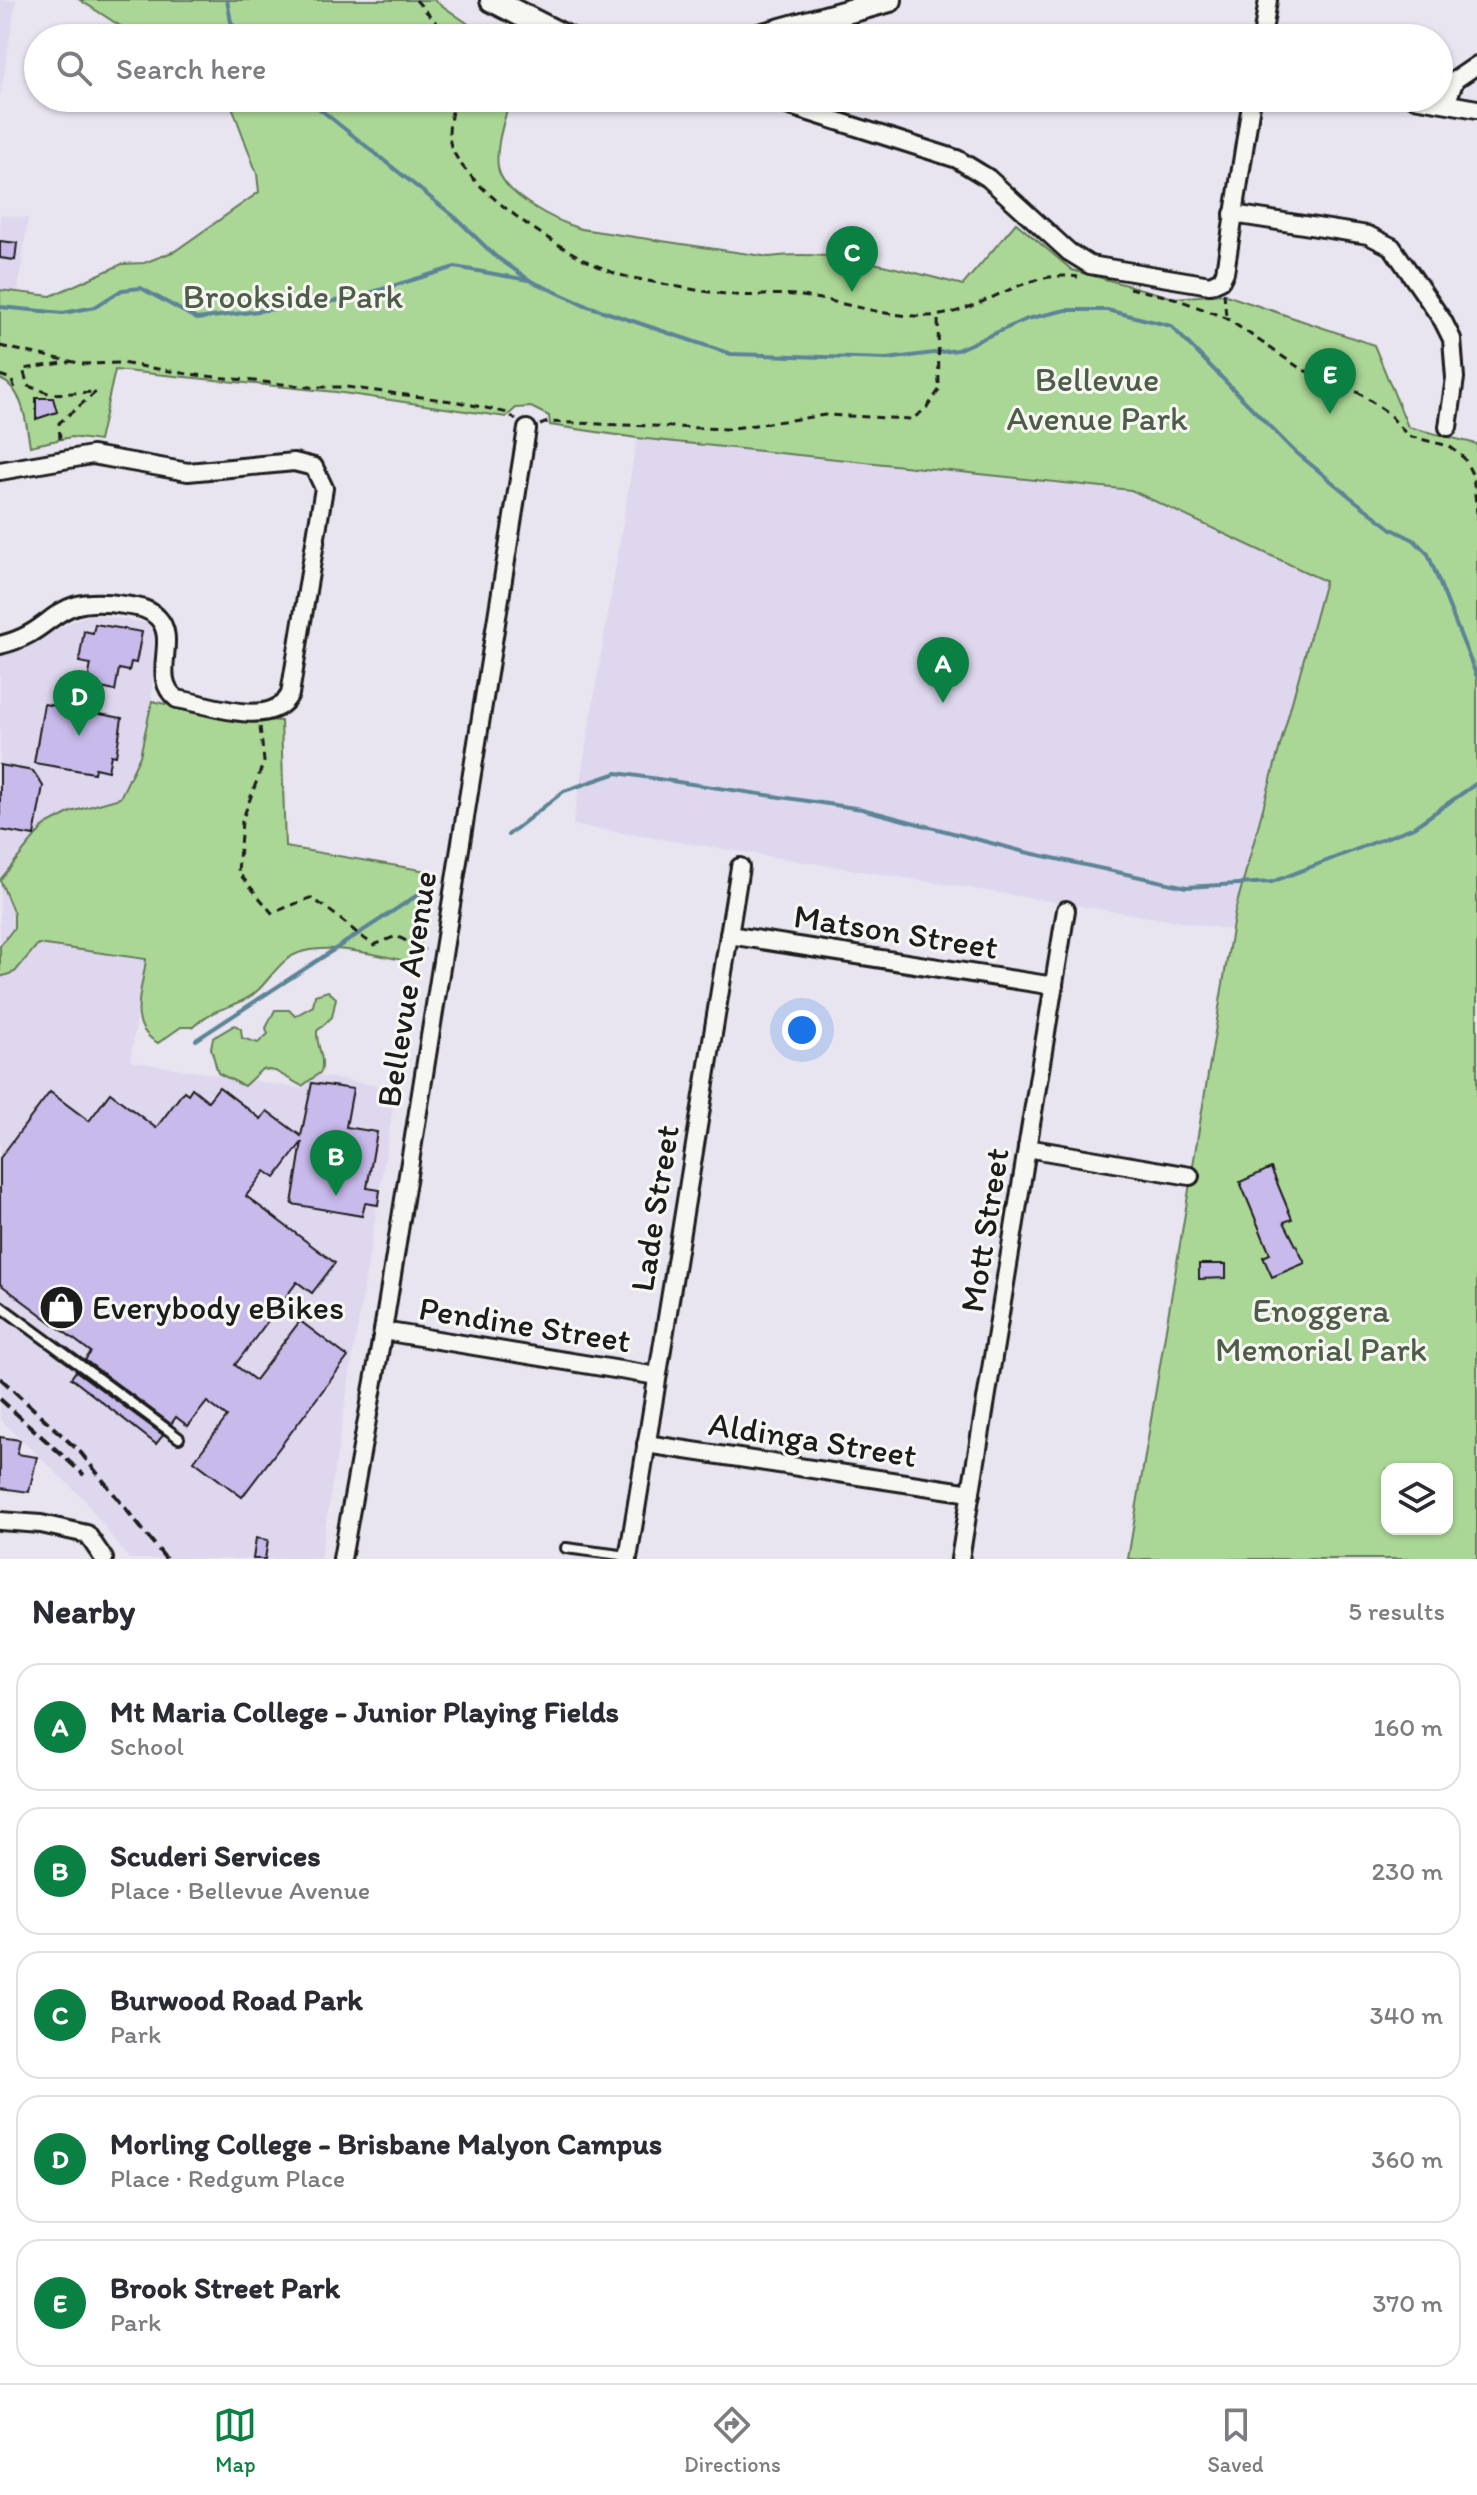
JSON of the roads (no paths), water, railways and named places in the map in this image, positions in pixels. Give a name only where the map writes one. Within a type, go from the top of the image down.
[{"type":"street","points":[[492,0],[539,24]]},
{"type":"street","points":[[803,24],[890,0]]},
{"type":"street","points":[[1264,24],[1268,0]]},
{"type":"street","points":[[1453,85],[1455,80],[1477,65]]},
{"type":"street","points":[[1453,104],[1477,109]]},
{"type":"street","points":[[809,112],[957,159],[988,178],[1069,252],[1090,265],[1197,285],[1216,284],[1225,272],[1250,112]]},
{"type":"street","points":[[1233,214],[1368,235],[1392,247],[1452,339],[1455,378],[1448,427]]},
{"type":"street","name":"Bellevue Avenue","points":[[342,1559],[383,1331],[527,429]]},
{"type":"street","points":[[0,471],[92,455],[188,472],[294,462],[314,467],[324,488],[290,694],[281,708],[254,712],[177,699],[170,693],[163,673],[165,632],[156,615],[144,608],[100,601],[75,603],[62,608],[25,637],[0,645]]},
{"type":"street","name":"Lade Street","points":[[628,1558],[740,867]]},
{"type":"street","name":"Mott Street","points":[[960,1559],[1066,910]]},
{"type":"street","name":"Matson Street","points":[[729,935],[1054,986]]},
{"type":"street","points":[[1027,1148],[1190,1176]]},
{"type":"street","name":"Pendine Street","points":[[383,1331],[657,1376]]},
{"type":"street","name":"Aldinga Street","points":[[646,1444],[971,1493]]},
{"type":"street","points":[[0,1521],[41,1524],[87,1534],[104,1559]]},
{"type":"lane","points":[[0,1306],[179,1438]]},
{"type":"lane","points":[[566,1548],[628,1558]]},
{"type":"waterway","points":[[227,0],[232,24]]},
{"type":"waterway","points":[[324,112],[456,218],[495,256],[531,281],[585,305],[731,354],[887,359],[957,350],[1027,319],[1066,310],[1107,310],[1171,326],[1292,449],[1392,529],[1414,540],[1428,554],[1477,677]]},
{"type":"waterway","points":[[0,307],[63,313],[95,307],[122,290],[141,288],[197,319],[350,299],[455,267],[528,280]]},
{"type":"waterway","points":[[508,835],[564,791],[617,773],[862,809],[1025,852],[1186,887],[1272,882],[1414,827],[1477,783]]},
{"type":"waterway","points":[[196,1040],[436,883]]},
{"type":"railway","points":[[0,1378],[81,1453],[166,1559]]},
{"type":"railway","points":[[0,1399],[84,1475]]},
{"type":"place","name":"Burwood Road Park","points":[[852,292]]},
{"type":"place","name":"Brook Street Park","points":[[1330,414]]},
{"type":"place","name":"Mt Maria College - Junior Playing Fields","points":[[943,703]]},
{"type":"place","name":"Morling College - Brisbane Malyon Campus","points":[[79,736]]},
{"type":"place","name":"Scuderi Services","points":[[336,1196]]},
{"type":"place","name":"Everybody eBikes","points":[[61,1307]]},
{"type":"park label","name":"Brookside Park","points":[[293,296]]},
{"type":"park label","name":"Bellevue Avenue Park","points":[[1097,398]]},
{"type":"park label","name":"Enoggera Memorial Park","points":[[1321,1330]]}]
